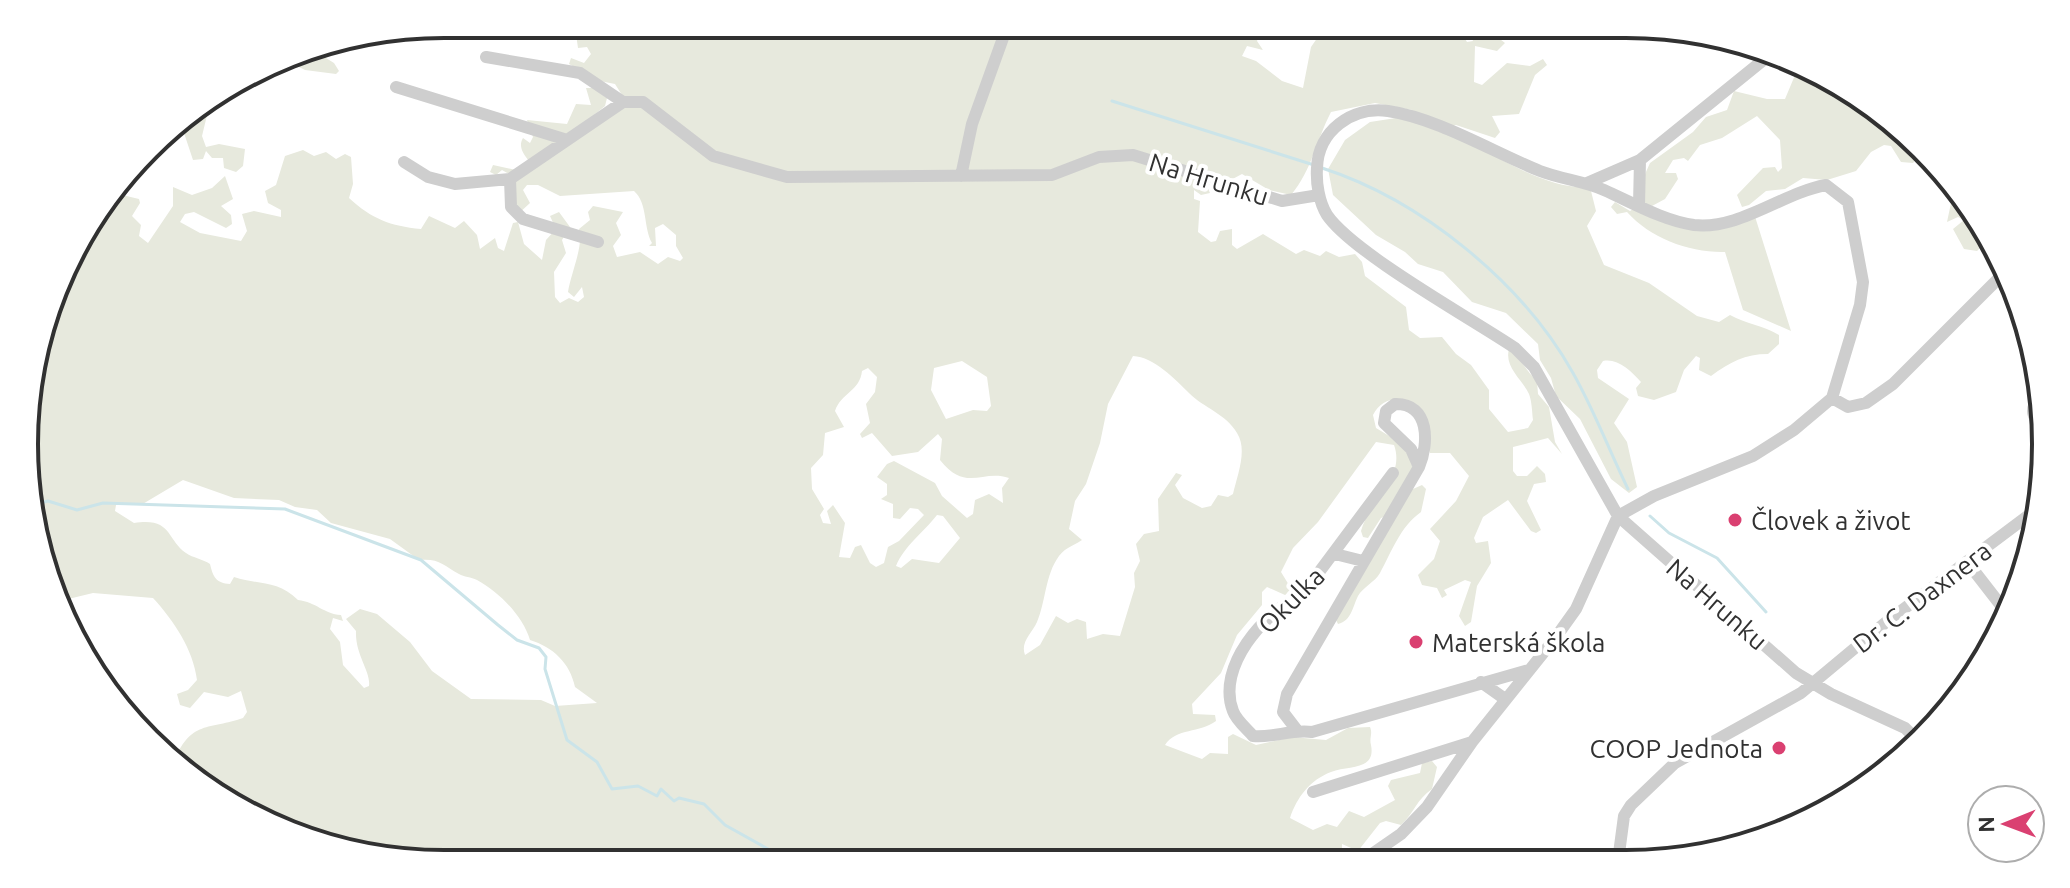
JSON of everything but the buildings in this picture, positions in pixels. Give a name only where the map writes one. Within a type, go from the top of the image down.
[{"type":"street","points":[[961,176],[972,124],[1003,38]]},
{"type":"street","name":"Na Hrunku","points":[[486,57],[580,73],[623,102],[643,102],[713,156],[749,169],[787,177],[1052,175],[1099,157],[1133,155],[1282,201],[1319,195],[1328,216],[1368,251],[1515,348],[1534,367],[1618,516],[1796,673],[1910,733]]},
{"type":"street","points":[[1587,183],[1640,160],[1761,62]]},
{"type":"street","points":[[396,87],[564,139]]},
{"type":"street","points":[[404,162],[428,177],[455,184],[510,179],[564,139],[623,102]]},
{"type":"street","points":[[1319,195],[1319,154],[1329,134],[1351,116],[1385,110],[1410,116],[1544,172],[1587,183],[1690,225],[1714,226],[1808,188],[1826,185],[1848,202],[1863,282],[1860,305],[1832,398],[1794,430],[1753,456],[1654,496],[1618,516],[1576,609],[1472,742],[1427,807],[1401,834],[1378,850]]},
{"type":"street","points":[[1639,205],[1640,160]]},
{"type":"street","points":[[510,179],[511,207],[523,219],[598,242]]},
{"type":"street","points":[[1832,398],[1848,407],[1866,403],[1884,390],[1997,280]]},
{"type":"street","points":[[1395,404],[1405,404],[1419,413],[1425,430],[1426,451],[1419,467],[1411,449],[1384,423],[1386,411],[1395,404]]},
{"type":"street","name":"Okulka","points":[[1296,729],[1283,712],[1287,694],[1419,467]]},
{"type":"street","name":"Okulka","points":[[1393,473],[1302,595],[1284,603],[1266,621],[1238,660],[1228,684],[1233,713],[1253,736],[1272,738],[1296,729],[1312,732],[1529,670]]},
{"type":"street","name":"Dr. C. Daxnera","points":[[1619,850],[1624,816],[1631,805],[1675,763],[1813,684],[1885,623],[2025,518]]},
{"type":"street","points":[[1335,554],[1363,561]]},
{"type":"street","points":[[1968,563],[1999,603]]},
{"type":"street","points":[[1481,682],[1505,699]]},
{"type":"street","name":"Na Hrunku","points":[[1894,724],[1905,738]]},
{"type":"street","points":[[1313,792],[1472,742]]},
{"type":"street","points":[[1437,752],[1454,767]]},
{"type":"shaded area","points":[[577,38],[1258,38],[1263,50],[1247,46],[1242,56],[1256,61],[1282,81],[1303,88],[1311,47],[1317,38],[1465,38],[1467,42],[1473,41],[1472,38],[1498,38],[1505,43],[1497,51],[1475,46],[1474,82],[1482,85],[1507,63],[1530,66],[1543,59],[1547,65],[1535,75],[1519,114],[1492,116],[1500,132],[1495,138],[1456,125],[1448,127],[1535,176],[1572,187],[1590,187],[1596,211],[1587,226],[1604,265],[1649,283],[1697,316],[1719,322],[1730,315],[1773,332],[1779,335],[1779,344],[1768,354],[1738,360],[1711,376],[1699,370],[1700,358],[1696,356],[1684,370],[1676,392],[1654,400],[1638,396],[1636,388],[1641,382],[1629,370],[1614,361],[1603,361],[1597,370],[1598,378],[1629,399],[1614,423],[1627,442],[1637,487],[1629,493],[1611,479],[1580,419],[1556,396],[1551,378],[1540,360],[1538,344],[1506,313],[1472,302],[1443,272],[1418,264],[1405,252],[1376,235],[1333,195],[1328,169],[1345,140],[1370,122],[1396,118],[1412,110],[1375,103],[1331,112],[1309,165],[1291,195],[1269,190],[1242,174],[1227,182],[1217,174],[1204,179],[1210,193],[1201,195],[1194,190],[1194,199],[1200,201],[1198,232],[1211,242],[1216,241],[1220,231],[1232,229],[1232,245],[1237,249],[1263,234],[1296,254],[1304,250],[1320,256],[1326,251],[1339,257],[1355,254],[1362,262],[1365,276],[1406,307],[1409,330],[1420,338],[1442,337],[1456,354],[1471,365],[1489,390],[1489,409],[1508,432],[1528,428],[1533,420],[1529,394],[1509,362],[1509,349],[1513,352],[1537,381],[1538,394],[1549,407],[1555,442],[1562,454],[1548,438],[1513,447],[1513,471],[1517,476],[1527,476],[1537,466],[1545,474],[1546,482],[1534,484],[1527,501],[1541,530],[1536,533],[1531,531],[1508,500],[1483,517],[1474,538],[1476,543],[1488,541],[1491,563],[1477,586],[1471,622],[1465,626],[1459,616],[1471,582],[1465,580],[1444,590],[1447,595],[1442,598],[1437,588],[1422,585],[1418,575],[1434,559],[1440,541],[1430,529],[1456,501],[1469,476],[1450,453],[1430,453],[1413,403],[1396,399],[1385,402],[1373,415],[1376,428],[1414,451],[1413,489],[1422,485],[1426,489],[1421,512],[1402,532],[1378,576],[1358,596],[1349,617],[1338,624],[1335,618],[1389,515],[1381,518],[1368,538],[1363,537],[1361,531],[1365,520],[1395,468],[1394,445],[1376,442],[1318,522],[1293,548],[1281,572],[1292,590],[1285,595],[1267,587],[1262,592],[1262,605],[1237,635],[1221,673],[1192,704],[1193,714],[1215,715],[1216,721],[1175,736],[1165,745],[1202,759],[1210,753],[1228,754],[1228,737],[1233,734],[1256,745],[1292,737],[1326,740],[1348,728],[1370,727],[1369,759],[1360,766],[1331,772],[1317,780],[1296,803],[1290,818],[1313,830],[1327,824],[1337,827],[1349,811],[1364,817],[1395,800],[1388,786],[1391,780],[1420,773],[1422,763],[1432,761],[1437,767],[1432,789],[1401,825],[1386,821],[1380,823],[1359,850],[1342,844],[1342,850],[444,850],[391,847],[313,828],[241,796],[179,752],[194,733],[243,718],[247,712],[241,691],[228,697],[204,692],[190,708],[180,705],[177,694],[188,690],[197,680],[195,669],[181,636],[153,598],[93,593],[69,599],[46,523],[38,444],[41,391],[60,313],[92,241],[123,195],[139,199],[140,203],[132,216],[141,225],[139,236],[148,243],[173,206],[173,187],[192,195],[212,188],[225,176],[233,199],[221,206],[231,215],[232,224],[226,228],[194,212],[185,214],[180,222],[200,233],[241,241],[247,231],[242,214],[254,211],[281,217],[281,210],[268,203],[265,191],[276,185],[285,156],[303,150],[314,156],[326,152],[336,159],[345,154],[351,157],[353,184],[349,198],[374,216],[400,226],[421,229],[429,216],[455,228],[464,221],[477,235],[480,249],[495,238],[498,248],[504,251],[513,223],[518,222],[524,244],[542,260],[546,240],[556,229],[550,216],[559,212],[570,227],[562,240],[566,253],[554,272],[555,297],[560,303],[569,298],[578,302],[584,297],[582,287],[574,297],[568,292],[579,251],[579,229],[590,220],[588,212],[593,206],[623,212],[616,223],[621,235],[613,246],[617,257],[640,252],[658,264],[668,257],[680,261],[683,258],[676,246],[676,235],[663,224],[655,228],[656,246],[649,246],[652,243],[643,209],[634,191],[560,196],[538,185],[527,185],[523,190],[530,203],[517,215],[509,174],[502,170],[496,175],[490,172],[493,165],[516,170],[529,161],[521,147],[523,138],[530,143],[533,137],[527,120],[567,124],[576,104],[591,105],[586,88],[593,88],[607,98],[605,106],[594,115],[629,106],[615,84],[600,81],[569,64],[571,58],[584,63],[591,54],[587,47],[578,48]],"holes":[[[1133,356],[1149,360],[1164,370],[1232,426],[1242,447],[1233,494],[1228,497],[1218,495],[1211,506],[1202,508],[1183,498],[1175,485],[1182,475],[1176,473],[1158,499],[1159,531],[1144,534],[1136,544],[1140,561],[1134,573],[1135,587],[1120,636],[1103,634],[1087,639],[1086,622],[1077,619],[1068,623],[1056,616],[1040,645],[1025,655],[1025,642],[1037,622],[1054,563],[1065,550],[1082,540],[1069,529],[1075,501],[1086,484],[1100,443],[1108,404]],[[962,361],[987,377],[991,406],[987,411],[973,410],[946,419],[931,390],[934,368]],[[868,368],[877,377],[875,392],[866,404],[870,423],[860,434],[862,438],[872,433],[892,456],[918,452],[938,434],[942,439],[940,460],[949,470],[966,478],[1009,478],[1002,488],[1003,503],[989,494],[975,500],[973,514],[967,518],[942,496],[935,483],[894,461],[887,464],[877,477],[887,484],[887,495],[881,499],[893,504],[893,518],[900,519],[910,508],[918,509],[924,515],[899,541],[888,547],[884,563],[876,567],[870,563],[861,545],[855,547],[850,558],[839,557],[845,523],[833,505],[827,511],[831,524],[823,523],[820,515],[824,509],[812,489],[811,468],[823,455],[825,433],[844,427],[835,411],[858,383],[862,371]],[[183,480],[234,498],[279,500],[295,507],[317,510],[331,523],[390,539],[419,560],[440,563],[494,591],[516,614],[530,640],[559,657],[565,663],[575,687],[597,703],[555,706],[541,700],[471,699],[432,671],[410,642],[377,614],[360,609],[346,619],[356,631],[358,648],[368,674],[369,686],[364,688],[343,665],[340,642],[330,629],[333,618],[343,621],[341,615],[298,600],[275,586],[234,577],[230,584],[218,581],[210,564],[186,553],[162,526],[134,523],[115,511],[116,505],[141,505]],[[937,515],[943,516],[960,538],[939,563],[912,559],[901,568],[896,566],[904,552]]]},
{"type":"shaded area","points":[[324,57],[339,71],[336,74],[297,66]]},
{"type":"shaded area","points":[[1795,75],[1806,80],[1852,106],[1916,160],[1913,163],[1901,162],[1891,146],[1884,145],[1871,152],[1856,171],[1827,180],[1803,178],[1785,189],[1766,191],[1742,207],[1737,195],[1763,168],[1775,167],[1778,172],[1782,168],[1780,140],[1757,116],[1722,138],[1700,145],[1688,161],[1684,158],[1673,160],[1665,173],[1676,173],[1678,179],[1665,199],[1652,206],[1675,226],[1687,229],[1723,223],[1751,212],[1752,207],[1791,331],[1743,310],[1725,252],[1698,250],[1672,242],[1647,229],[1627,212],[1617,214],[1611,207],[1615,202],[1630,211],[1639,205],[1637,192],[1650,163],[1693,132],[1706,117],[1727,110],[1734,91],[1767,99],[1785,99]]},
{"type":"shaded area","points":[[207,114],[202,136],[206,147],[219,144],[245,149],[243,166],[236,172],[224,168],[223,158],[212,158],[206,151],[203,159],[193,160],[184,133],[182,134]]},
{"type":"shaded area","points":[[1950,200],[1964,218],[1978,241],[1981,247],[1977,251],[1964,249],[1953,229],[1964,220],[1958,217],[1947,222]]},
{"type":"waterway","points":[[1112,101],[1314,165]]},
{"type":"waterway","points":[[1322,168],[1359,182],[1431,223],[1466,248],[1526,307],[1552,339],[1573,373],[1628,489]]},
{"type":"waterway","points":[[42,502],[48,501],[77,510],[103,503],[285,509],[421,560],[517,640],[539,648],[546,657],[545,669],[567,740],[597,762],[612,789],[638,786],[657,796],[661,789],[674,801],[679,798],[704,804],[725,825],[770,850]]},
{"type":"waterway","points":[[1650,516],[1669,533],[1717,558],[1766,612]]},
{"type":"place","name":"Človek a život","points":[[1735,520]]},
{"type":"place","name":"Materská škola","points":[[1416,642]]},
{"type":"place","name":"COOP Jednota","points":[[1779,748]]}]
